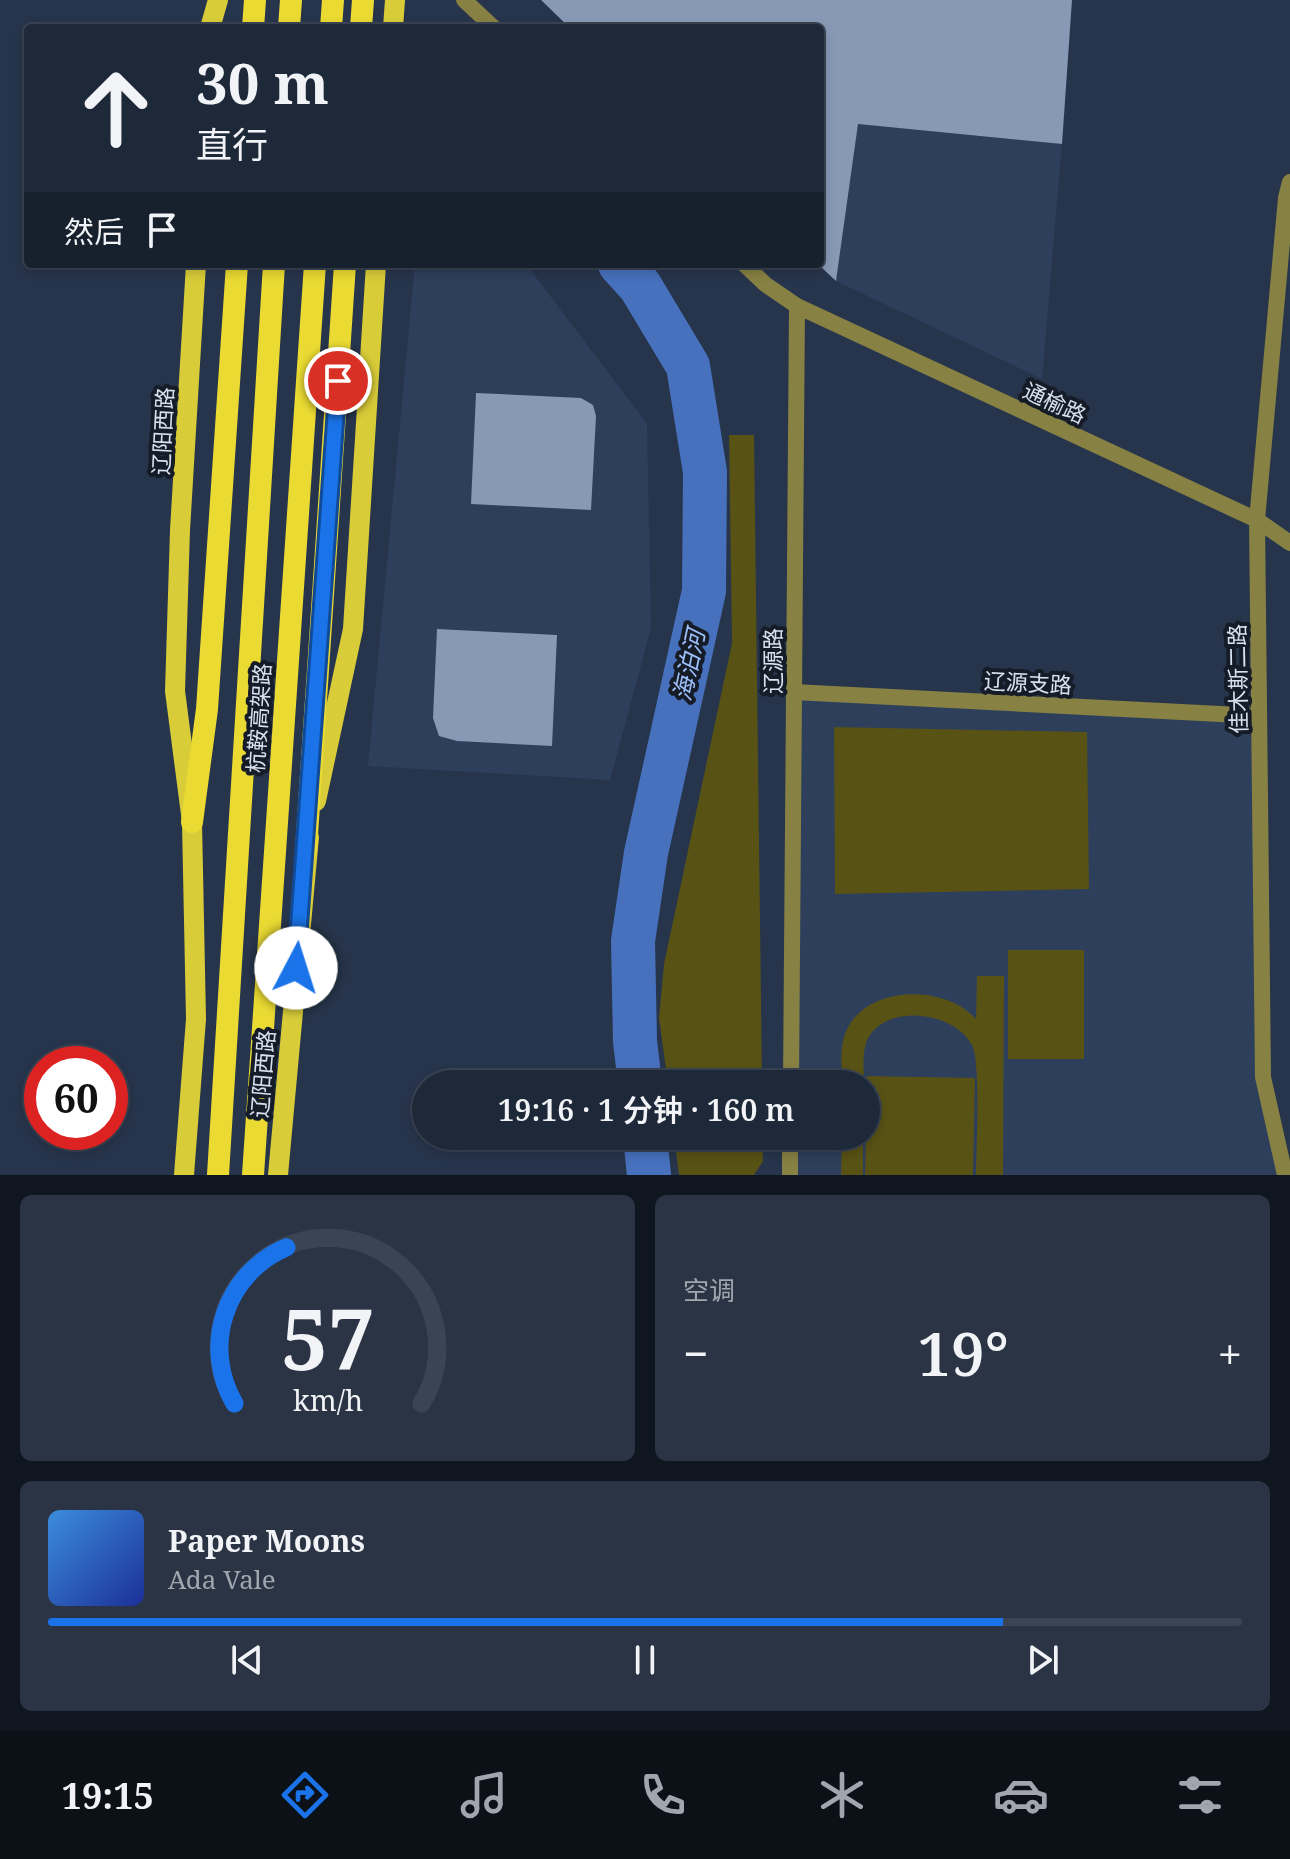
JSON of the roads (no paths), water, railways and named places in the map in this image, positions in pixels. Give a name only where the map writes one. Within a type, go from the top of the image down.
[{"type":"highway","points":[[253,24],[255,0]]},
{"type":"highway","points":[[289,24],[291,0]]},
{"type":"highway","points":[[331,24],[333,0]]},
{"type":"highway","points":[[361,24],[363,0]]},
{"type":"highway","points":[[192,822],[207,709],[237,268]]},
{"type":"highway","name":"杭鞍高架路","points":[[218,1175],[274,268]]},
{"type":"highway","name":"杭鞍高架路","points":[[253,1175],[315,268]]},
{"type":"highway","points":[[306,850],[345,268]]},
{"type":"main road","points":[[211,24],[218,0]]},
{"type":"main road","points":[[393,24],[395,0]]},
{"type":"main road","name":"辽阳西路","points":[[184,1175],[196,1019],[192,822],[175,691],[180,530],[196,268]]},
{"type":"main road","name":"辽阳西路","points":[[278,1175],[306,850],[353,629],[376,268]]},
{"type":"street","points":[[210,24],[211,0]]},
{"type":"street","points":[[464,0],[490,24]]},
{"type":"street","name":"佳木斯二路","points":[[1285,1175],[1263,1077],[1257,520],[1286,198],[1290,182]]},
{"type":"street","points":[[748,268],[797,306]]},
{"type":"street","name":"通榆路","points":[[797,306],[1257,520],[1290,543]]},
{"type":"street","name":"辽源路","points":[[791,1070],[797,306]]},
{"type":"street","name":"辽源支路","points":[[794,692],[1259,716]]},
{"type":"street","points":[[790,1150],[790,1175]]},
{"type":"waterway","name":"海泊河","points":[[624,268],[640,286],[688,366],[705,472],[704,591],[646,853],[633,941],[638,1070]]},
{"type":"waterway","name":"海泊河","points":[[646,1150],[649,1175]]}]
